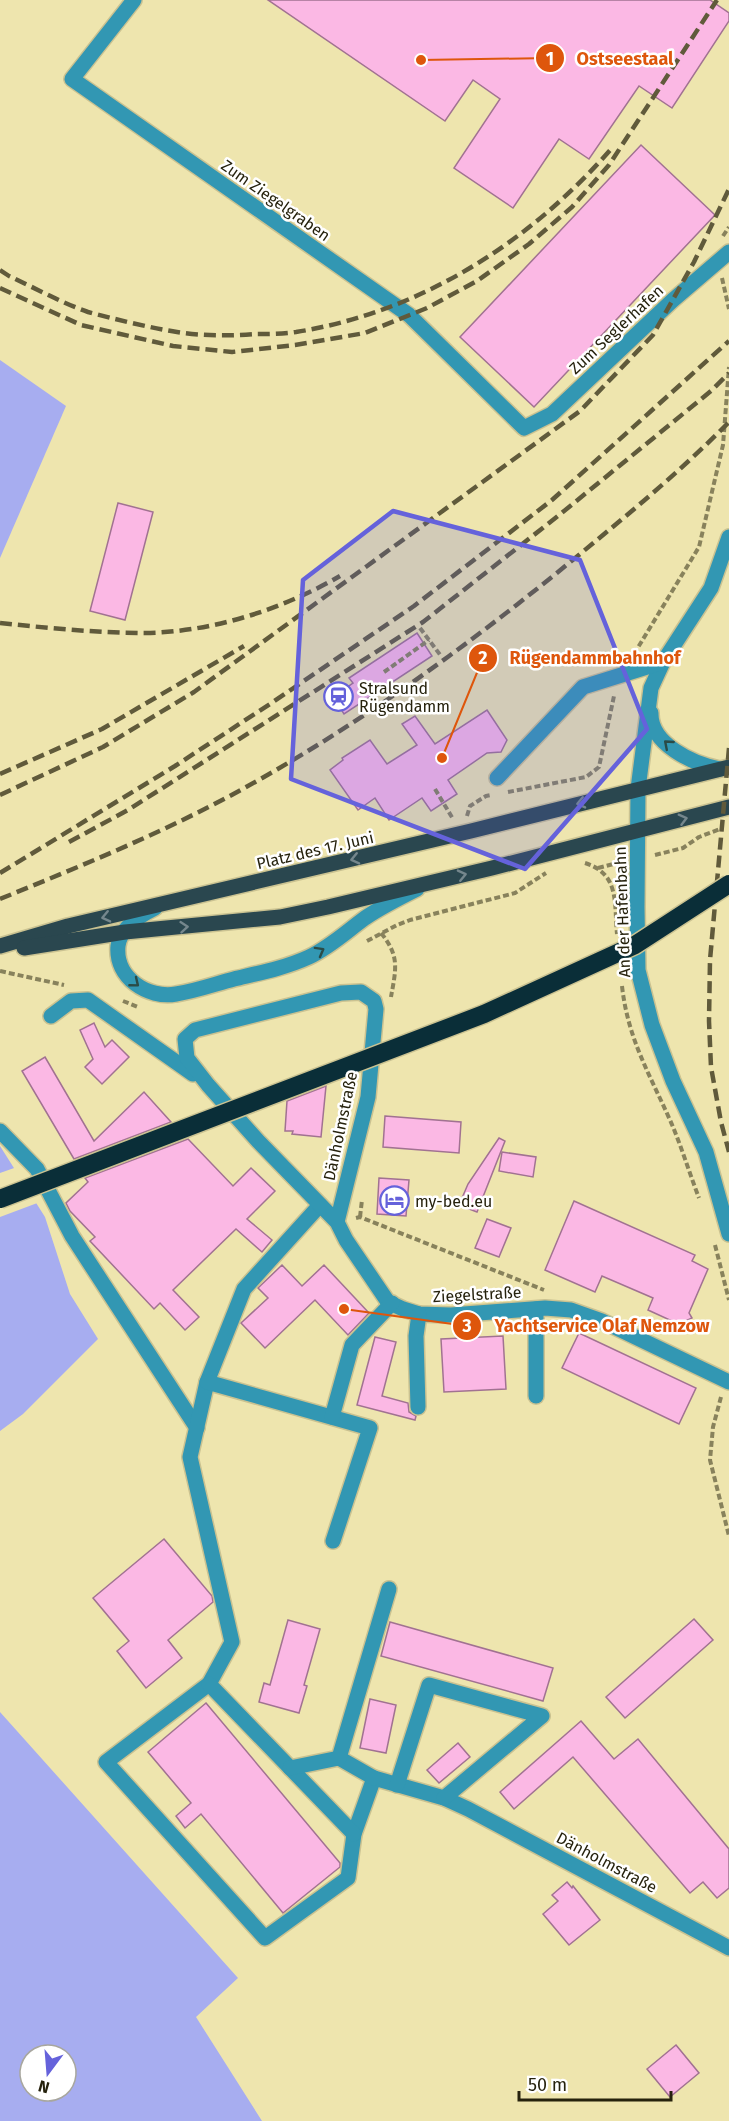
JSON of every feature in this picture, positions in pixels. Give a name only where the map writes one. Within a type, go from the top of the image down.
[{"type":"highway","points":[[0,1199],[484,1014],[635,945],[729,884]]},
{"type":"main road","name":"Platz des 17. Juni","points":[[0,946],[69,926],[724,768]]},
{"type":"main road","points":[[0,952],[125,932],[280,917],[432,882],[729,807]]},
{"type":"street","name":"Zum Ziegelgraben","points":[[134,0],[72,79],[402,310],[524,428]]},
{"type":"street","name":"Zum Seglerhafen","points":[[524,428],[552,414],[673,300],[729,252]]},
{"type":"street","points":[[724,768],[703,766],[688,759],[658,735],[651,718],[651,688],[663,662],[711,588],[729,537]]},
{"type":"street","points":[[497,778],[583,687],[663,662]]},
{"type":"street","name":"An der Hafenbahn","points":[[651,688],[638,789],[638,970],[652,1025],[673,1081],[706,1152],[729,1234]]},
{"type":"street","points":[[163,904],[134,920],[125,932],[118,945],[120,962],[127,977],[138,987],[154,994],[175,995],[287,966],[308,958],[328,947],[394,900],[432,882]]},
{"type":"street","name":"Dänholmstraße","points":[[208,1085],[187,1058],[185,1039],[195,1030],[341,993],[361,992],[374,1001],[376,1009],[368,1097],[337,1222]]},
{"type":"street","points":[[51,1016],[71,1001],[88,1000],[208,1085],[258,1141],[337,1222],[363,1266],[388,1302],[392,1304],[352,1345],[332,1417]]},
{"type":"street","points":[[0,1131],[38,1169],[72,1236],[197,1428]]},
{"type":"street","points":[[320,1205],[244,1289],[207,1382],[190,1457],[232,1642],[209,1683],[106,1762],[265,1938],[348,1878],[354,1834],[374,1778]]},
{"type":"street","name":"Ziegelstraße","points":[[392,1304],[403,1310],[419,1314],[450,1315],[536,1309],[571,1310],[602,1321],[727,1381]]},
{"type":"street","points":[[536,1309],[536,1396]]},
{"type":"street","points":[[418,1407],[416,1335],[419,1314]]},
{"type":"street","points":[[207,1382],[370,1428],[333,1541]]},
{"type":"street","points":[[290,1768],[339,1758],[389,1589]]},
{"type":"street","points":[[209,1683],[354,1834]]},
{"type":"street","points":[[397,1785],[429,1685],[542,1716],[444,1798]]},
{"type":"street","name":"Dänholmstraße","points":[[339,1758],[374,1778],[444,1798],[468,1809],[729,1948]]},
{"type":"path","points":[[462,833],[470,806],[486,796],[586,777],[599,767],[613,699],[623,674],[699,547],[723,445],[729,367]]},
{"type":"path","points":[[420,628],[441,656]]},
{"type":"path","points":[[384,672],[429,640]]},
{"type":"path","points":[[435,789],[440,799]]},
{"type":"path","points":[[582,863],[597,868],[683,848],[699,837],[729,826]]},
{"type":"path","points":[[363,943],[410,920],[515,893],[551,870]]},
{"type":"path","points":[[727,1381],[713,1427],[710,1460],[729,1536]]},
{"type":"highlighted area","points":[[393,511],[580,560],[647,729],[525,869],[291,779],[303,580]]},
{"type":"water","points":[[0,360],[66,406],[0,558]]},
{"type":"water","points":[[0,1146],[45,1217],[70,1294],[98,1339],[23,1414],[0,1431]]},
{"type":"water","points":[[0,1712],[238,1978],[196,2017],[262,2121],[0,2121]]},
{"type":"pier","points":[[17,1167],[40,1202],[0,1217],[0,1173]]},
{"type":"building","points":[[268,0],[710,0],[729,13],[729,21],[672,108],[639,86],[589,159],[559,139],[513,208],[454,168],[500,99],[473,80],[445,121]]},
{"type":"building","points":[[641,145],[715,215],[534,407],[460,337]]},
{"type":"building","points":[[118,503],[153,512],[125,620],[90,611]]},
{"type":"building","points":[[417,633],[432,656],[344,714],[333,697],[353,683],[349,678]]},
{"type":"building","points":[[487,710],[507,740],[501,752],[487,753],[448,780],[457,794],[431,811],[422,798],[389,820],[375,798],[358,810],[330,770],[343,760],[342,758],[370,740],[387,764],[417,745],[402,724],[415,716],[435,744]]},
{"type":"building","points":[[94,1023],[105,1047],[112,1040],[129,1057],[102,1084],[85,1067],[93,1059],[80,1030]]},
{"type":"building","points":[[45,1057],[94,1141],[144,1092],[171,1122],[74,1159],[22,1071]]},
{"type":"building","points":[[326,1086],[321,1137],[292,1134],[293,1131],[285,1131],[287,1101]]},
{"type":"building","points":[[385,1116],[461,1122],[459,1153],[383,1147]]},
{"type":"building","points":[[499,1138],[505,1141],[477,1212],[459,1205],[468,1184]]},
{"type":"building","points":[[188,1139],[233,1186],[251,1168],[275,1191],[247,1219],[272,1240],[262,1252],[236,1229],[173,1290],[199,1317],[185,1330],[160,1303],[154,1309],[90,1241],[95,1237],[70,1211],[66,1203],[88,1182],[85,1178]]},
{"type":"building","points":[[502,1152],[536,1157],[533,1177],[499,1171]]},
{"type":"building","points":[[379,1178],[409,1180],[406,1216],[377,1214]]},
{"type":"building","points":[[574,1201],[695,1255],[692,1261],[708,1269],[689,1313],[692,1318],[673,1327],[670,1320],[648,1310],[653,1298],[602,1276],[595,1292],[545,1270]]},
{"type":"building","points":[[487,1219],[511,1228],[499,1257],[475,1248]]},
{"type":"building","points":[[282,1265],[302,1286],[324,1265],[369,1313],[348,1335],[315,1300],[265,1348],[241,1323],[268,1298],[258,1288]]},
{"type":"building","points":[[579,1333],[696,1388],[679,1424],[562,1368]]},
{"type":"building","points":[[503,1336],[506,1389],[444,1392],[441,1339]]},
{"type":"building","points":[[375,1337],[396,1342],[382,1396],[408,1403],[409,1412],[416,1416],[415,1420],[357,1405]]},
{"type":"building","points":[[164,1539],[212,1596],[213,1602],[168,1640],[182,1658],[146,1688],[117,1651],[129,1641],[93,1598]]},
{"type":"building","points":[[694,1619],[713,1640],[625,1718],[606,1697]]},
{"type":"building","points":[[288,1620],[320,1629],[304,1685],[307,1686],[299,1713],[259,1702],[264,1683],[270,1685]]},
{"type":"building","points":[[390,1622],[553,1668],[543,1701],[381,1656]]},
{"type":"building","points":[[370,1699],[396,1705],[386,1753],[360,1748]]},
{"type":"building","points":[[206,1703],[340,1863],[340,1867],[283,1913],[201,1814],[185,1828],[176,1816],[191,1803],[148,1752]]},
{"type":"building","points":[[581,1721],[614,1759],[638,1739],[729,1849],[729,1888],[717,1898],[703,1882],[690,1893],[573,1757],[514,1809],[500,1792]]},
{"type":"building","points":[[458,1743],[470,1757],[439,1783],[427,1770]]},
{"type":"building","points":[[567,1882],[572,1888],[573,1886],[600,1920],[569,1945],[543,1914],[558,1901],[552,1895]]},
{"type":"building","points":[[676,2045],[699,2073],[670,2097],[647,2069]]},
{"type":"railway","points":[[0,288],[81,325],[173,346],[232,352],[295,345],[365,333],[427,308],[477,281],[529,244],[572,207],[609,165],[717,0]]},
{"type":"railway","points":[[0,270],[58,300],[88,312],[156,328],[216,335],[296,332],[342,322],[386,308],[429,290],[470,268],[508,243],[545,214],[612,148]]},
{"type":"railway","points":[[0,795],[103,747],[194,692],[580,411],[653,335],[694,262],[729,189]]},
{"type":"railway","points":[[0,873],[175,766],[414,606],[552,500],[729,341]]},
{"type":"railway","points":[[69,842],[128,810],[423,622],[558,516],[711,391],[729,373]]},
{"type":"railway","points":[[0,899],[181,821],[284,765],[372,710],[457,650],[540,587],[656,490],[729,422]]},
{"type":"railway","points":[[0,623],[127,633],[171,632],[247,616],[295,599],[340,576]]},
{"type":"railway","points":[[0,774],[102,729],[244,646]]},
{"type":"railway","points":[[729,748],[710,960],[709,1021],[711,1067],[729,1152]]},
{"type":"place","name":"Ostseestaal","points":[[421,60]]},
{"type":"place","name":"Stralsund Rügendamm","points":[[338,697]]},
{"type":"place","name":"Rügendammbahnhof","points":[[442,758]]},
{"type":"place","name":"my-bed.eu","points":[[394,1201]]},
{"type":"place","name":"Yachtservice Olaf Nemzow","points":[[344,1309]]}]
